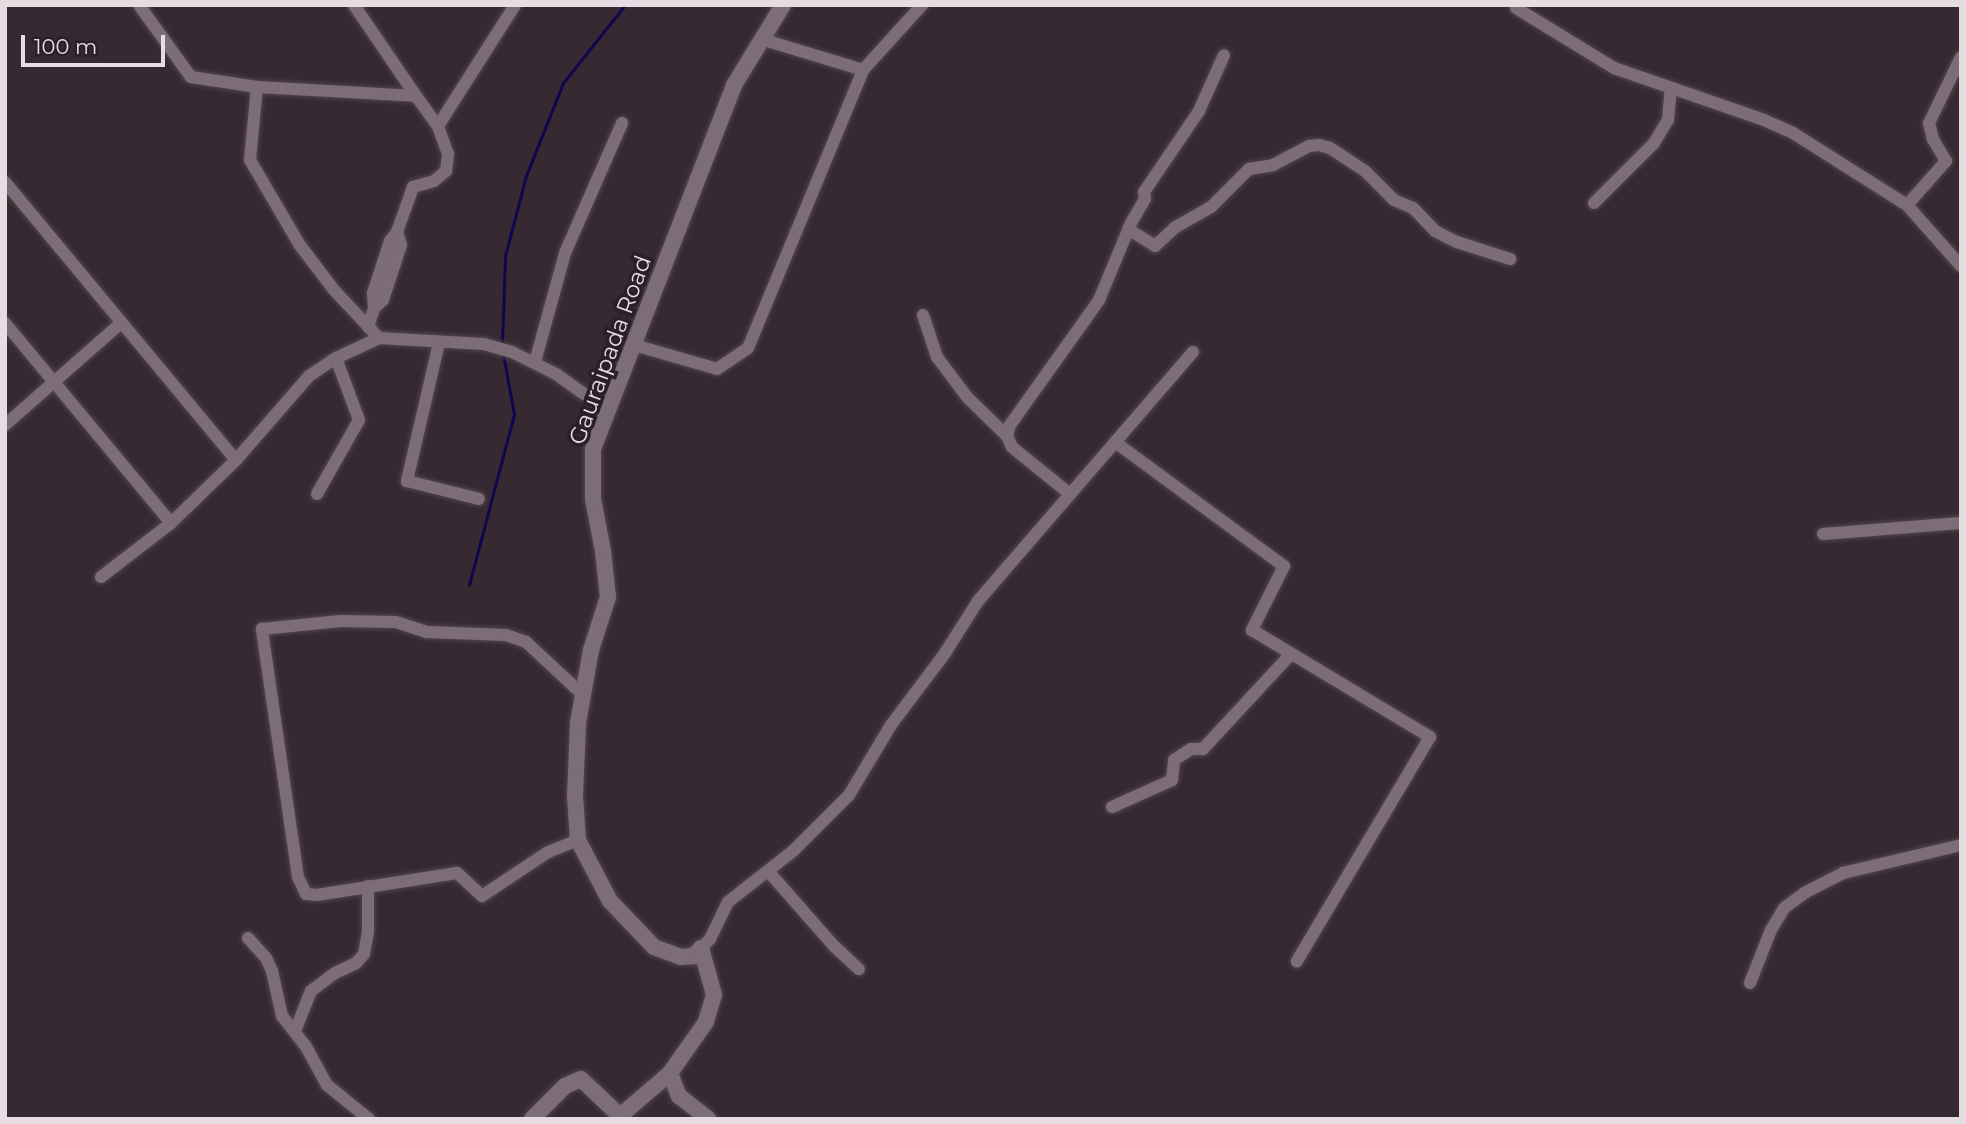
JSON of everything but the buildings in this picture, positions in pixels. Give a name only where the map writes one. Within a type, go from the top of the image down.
[{"type":"street","points":[[139,5],[191,77],[257,88],[416,96]]},
{"type":"street","points":[[354,5],[438,126],[448,154],[446,171],[434,181],[413,187],[397,232],[401,245],[383,300],[374,308],[368,327]]},
{"type":"street","points":[[438,126],[515,5]]},
{"type":"street","name":"Gauraipada Road","points":[[701,948],[694,956],[681,957],[654,947],[610,901],[578,840],[575,796],[578,723],[591,650],[608,597],[593,499],[593,449],[734,85],[783,5]]},
{"type":"street","points":[[634,345],[717,369],[748,348],[863,70],[922,5]]},
{"type":"street","points":[[1516,8],[1614,68],[1793,133],[1907,205],[1961,266]]},
{"type":"street","points":[[761,39],[863,70]]},
{"type":"street","points":[[1007,436],[1010,425],[1100,300],[1128,229],[1144,199],[1144,192],[1199,111],[1224,55]]},
{"type":"street","points":[[1907,205],[1945,161],[1933,139],[1929,123],[1961,57]]},
{"type":"street","points":[[257,88],[250,160],[299,244],[334,290],[379,338]]},
{"type":"street","points":[[1594,203],[1654,143],[1668,120],[1671,88]]},
{"type":"street","points":[[535,362],[565,253],[622,123]]},
{"type":"street","points":[[1128,229],[1155,246],[1174,228],[1211,207],[1249,169],[1273,165],[1309,146],[1319,145],[1329,148],[1364,171],[1394,200],[1413,208],[1435,231],[1457,242],[1510,259]]},
{"type":"street","points":[[5,182],[236,460]]},
{"type":"street","points":[[923,315],[937,357],[967,397],[1007,436],[1012,447],[1070,494]]},
{"type":"street","points":[[5,323],[171,523]]},
{"type":"street","points":[[5,425],[121,323]]},
{"type":"street","points":[[101,577],[171,523],[236,460],[309,376],[336,358],[379,338],[439,344],[484,344],[512,352],[535,362],[608,411]]},
{"type":"street","points":[[439,344],[407,481],[479,499]]},
{"type":"street","points":[[532,1119],[565,1086],[581,1079],[613,1115],[620,1116],[670,1073],[706,1021],[714,995],[701,948],[710,939],[728,902],[793,851],[849,795],[891,725],[945,653],[978,601],[1194,352]]},
{"type":"street","points":[[317,494],[359,420],[336,358]]},
{"type":"street","points":[[1115,442],[1284,566],[1252,630],[1430,737],[1297,961]]},
{"type":"street","points":[[1823,534],[1961,523]]},
{"type":"street","points":[[578,840],[548,852],[482,896],[457,873],[317,895],[306,894],[302,888],[262,629],[341,621],[396,622],[427,632],[506,635],[526,642],[583,695]]},
{"type":"street","points":[[1112,807],[1172,780],[1174,760],[1191,749],[1203,749],[1291,653]]},
{"type":"street","points":[[1751,983],[1771,930],[1784,908],[1806,892],[1843,873],[1961,845]]},
{"type":"street","points":[[768,871],[834,946],[859,969]]},
{"type":"street","points":[[295,1031],[311,991],[335,973],[356,963],[364,954],[368,932],[368,886]]},
{"type":"street","points":[[248,938],[266,958],[272,971],[278,1009],[295,1031],[327,1085],[369,1119]]},
{"type":"street","points":[[670,1073],[679,1096],[708,1119]]},
{"type":"waterway","points":[[502,344],[505,256],[526,176],[563,83],[625,5]]},
{"type":"waterway","points":[[469,585],[514,415],[503,354]]}]
